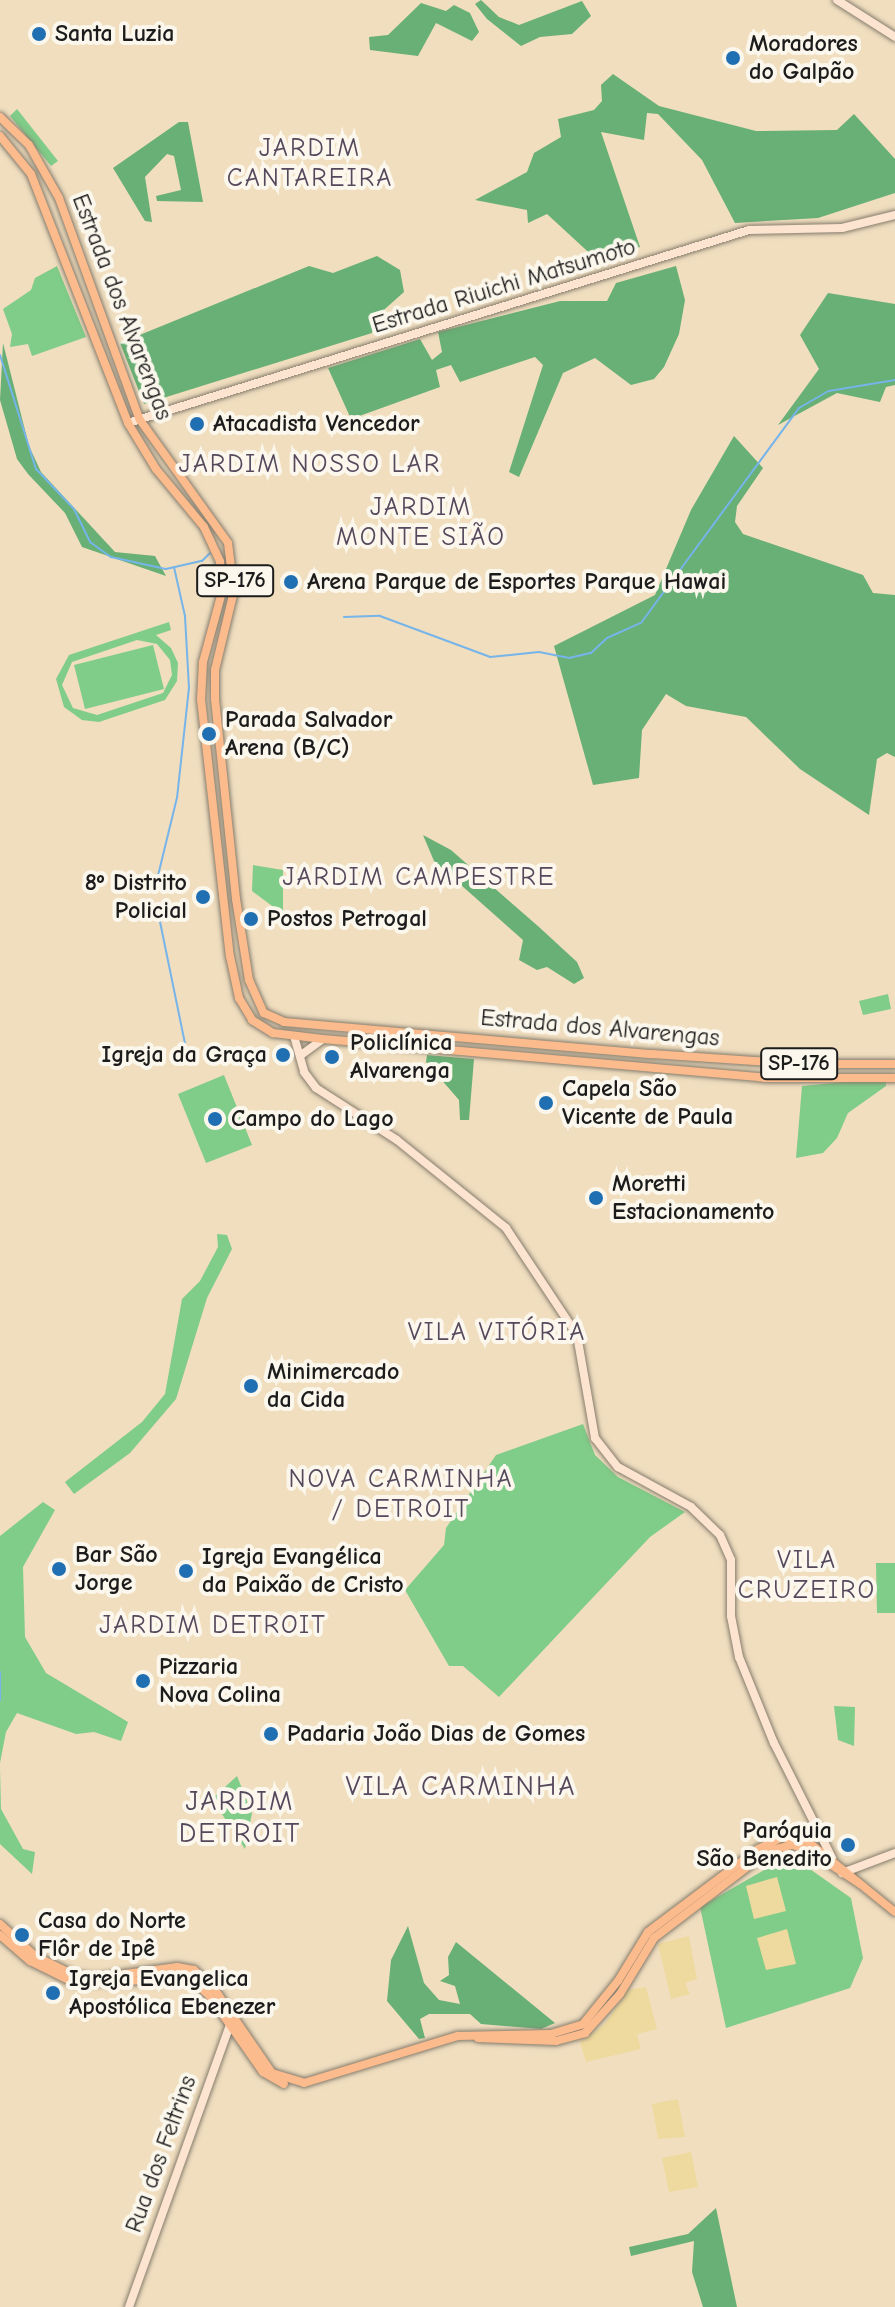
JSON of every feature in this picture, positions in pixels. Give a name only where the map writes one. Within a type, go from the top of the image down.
[{"type":"main road","name":"Estrada dos Alvarengas","points":[[0,117],[29,145],[59,198],[140,420],[222,531],[232,558],[234,591],[214,679],[249,980],[257,1004],[273,1019],[652,1054],[797,1064],[895,1064]]},
{"type":"main road","name":"Estrada dos Alvarengas","points":[[0,136],[35,182],[128,423],[156,469],[211,536],[220,562],[222,592],[201,675],[208,757],[238,992],[254,1022],[273,1033],[294,1036],[698,1072],[793,1080],[895,1078]]},
{"type":"main road","points":[[208,757],[222,768]]},
{"type":"main road","points":[[650,1067],[652,1054]]},
{"type":"main road","points":[[694,1057],[698,1072]]},
{"type":"main road","points":[[0,1924],[35,1956],[74,1975],[103,1978],[177,1967],[194,1970],[272,2073],[304,2083],[458,2036],[568,2031],[593,2015],[648,1932],[725,1873],[781,1838],[801,1838],[818,1848],[895,1912]]},
{"type":"main road","points":[[0,1935],[30,1961],[73,1982],[191,1979],[232,2021],[269,2078],[302,2087],[336,2081],[457,2041],[575,2037],[601,2019],[664,1929],[768,1851],[792,1845],[807,1849],[844,1871]]},
{"type":"street","points":[[837,0],[895,37]]},
{"type":"street","name":"Estrada Riuichi Matsumoto","points":[[128,423],[749,230],[842,228],[895,215]]},
{"type":"street","points":[[294,1036],[304,1072],[316,1088],[397,1140],[506,1228],[577,1335],[595,1438],[618,1467],[702,1514],[731,1560],[732,1632],[739,1657],[774,1743],[832,1858]]},
{"type":"street","points":[[301,1056],[323,1039]]},
{"type":"street","points":[[844,1871],[895,1853]]},
{"type":"street","name":"Rua dos Feltrins","points":[[129,2307],[232,2021]]},
{"type":"green space","points":[[481,0],[499,17],[519,25],[582,1],[591,16],[572,34],[540,37],[521,46],[487,19],[475,4]]},
{"type":"green space","points":[[421,3],[446,11],[454,5],[470,13],[479,32],[472,41],[436,23],[418,56],[370,50],[369,37],[388,35]]},
{"type":"green space","points":[[613,74],[659,106],[756,131],[837,130],[854,114],[895,159],[895,193],[818,218],[735,223],[702,160],[658,114],[647,113],[644,140],[601,132],[640,247],[597,260],[547,214],[528,223],[527,210],[475,200],[527,172],[534,153],[561,137],[558,119],[594,110],[602,101],[601,85]]},
{"type":"green space","points":[[17,109],[58,161],[51,166],[10,116]]},
{"type":"green space","points":[[179,122],[188,122],[203,202],[157,201],[156,196],[181,190],[174,156],[167,154],[145,177],[152,222],[145,221],[113,168]]},
{"type":"green space","points":[[377,256],[400,270],[404,292],[377,316],[372,333],[144,404],[120,343],[309,266],[333,273]]},
{"type":"green space","points":[[57,266],[86,337],[32,356],[28,344],[10,347],[12,334],[3,309],[31,290],[35,278]]},
{"type":"green space","points":[[676,266],[685,300],[679,334],[664,367],[654,379],[631,385],[595,358],[563,373],[519,477],[509,472],[543,365],[535,357],[460,382],[451,365],[436,370],[440,387],[351,419],[328,368],[420,339],[432,360],[442,352],[438,332],[560,301],[607,301],[616,283]]},
{"type":"green space","points":[[828,293],[895,304],[895,385],[886,387],[880,402],[837,393],[778,425],[819,369],[800,335]]},
{"type":"green space","points":[[3,343],[29,446],[41,472],[115,552],[155,556],[166,576],[82,547],[65,513],[17,459],[0,400]]},
{"type":"green space","points":[[734,436],[763,468],[737,506],[735,522],[743,534],[863,575],[873,593],[895,595],[895,757],[887,753],[877,759],[869,815],[800,769],[746,717],[686,706],[666,694],[642,730],[639,778],[593,785],[554,646],[655,595],[691,510]]},
{"type":"green space","points":[[169,622],[171,630],[156,635],[171,648],[178,663],[177,681],[165,700],[99,722],[82,720],[64,707],[56,679],[69,655]],"holes":[[[137,640],[157,644],[170,660],[172,675],[163,693],[97,715],[73,708],[62,685],[72,662]]]},
{"type":"green space","points":[[153,645],[164,689],[85,709],[74,665]]},
{"type":"green space","points":[[423,835],[451,850],[539,927],[577,962],[584,978],[574,984],[547,967],[537,970],[519,960],[523,940],[434,861]]},
{"type":"green space","points":[[253,865],[283,870],[283,914],[252,891]]},
{"type":"green space","points":[[888,994],[891,1009],[863,1015],[859,1001]]},
{"type":"green space","points":[[427,1055],[474,1059],[469,1120],[460,1120],[459,1100],[426,1062]]},
{"type":"green space","name":"Campo do Lago","points":[[224,1075],[252,1145],[206,1163],[178,1094]]},
{"type":"green space","points":[[886,1082],[886,1086],[848,1113],[837,1138],[823,1153],[796,1158],[802,1086]]},
{"type":"green space","points":[[217,1234],[227,1235],[232,1249],[207,1298],[176,1399],[130,1453],[74,1494],[65,1482],[142,1422],[165,1394],[182,1299],[200,1281],[218,1247]]},
{"type":"green space","points":[[583,1424],[595,1455],[618,1477],[685,1512],[650,1537],[499,1697],[463,1666],[449,1666],[405,1590],[444,1545],[446,1528],[496,1455]]},
{"type":"green space","points":[[43,1502],[55,1510],[23,1567],[25,1637],[46,1673],[128,1722],[121,1741],[94,1732],[76,1734],[17,1713],[6,1732],[0,1763],[0,1536]]},
{"type":"green space","points":[[876,1563],[895,1563],[895,1613],[877,1613]]},
{"type":"green space","points":[[834,1706],[855,1707],[854,1746],[838,1740]]},
{"type":"green space","points":[[0,1768],[1,1809],[23,1849],[35,1852],[32,1874],[0,1844]]},
{"type":"green space","points":[[237,1776],[252,1813],[245,1849],[212,1799]]},
{"type":"green space","points":[[790,1855],[851,1898],[863,1958],[850,1988],[726,2028],[700,1907]]},
{"type":"green space","points":[[408,1926],[424,1983],[439,2000],[460,2004],[455,1986],[440,1981],[449,1975],[448,1957],[456,1942],[555,2023],[541,2029],[481,2024],[470,2014],[429,2014],[420,2019],[425,2038],[419,2039],[387,2001],[391,1960]]},
{"type":"green space","points":[[716,2208],[737,2307],[703,2307],[692,2272],[694,2241],[631,2256],[629,2247],[688,2234]]},
{"type":"sand","points":[[777,1877],[786,1911],[754,1919],[746,1886]]},
{"type":"sand","points":[[787,1929],[796,1964],[766,1970],[757,1938]]},
{"type":"sand","points":[[689,1936],[697,1979],[685,1983],[690,1994],[671,1999],[658,1944]]},
{"type":"sand","points":[[646,1987],[657,2029],[637,2034],[641,2049],[586,2062],[580,2042],[604,2025],[628,1990]]},
{"type":"sand","points":[[678,2099],[685,2137],[658,2139],[652,2104]]},
{"type":"sand","points":[[691,2152],[698,2187],[669,2192],[662,2158]]},
{"type":"waterway","points":[[0,355],[36,469],[74,509],[90,542],[111,557],[166,569],[202,561],[210,553]]},
{"type":"waterway","points":[[344,617],[380,616],[490,657],[539,652],[569,658],[591,653],[607,638],[641,623],[799,408],[829,391],[895,380]]},
{"type":"waterway","points":[[154,892],[177,798],[189,688],[185,616],[174,567]]},
{"type":"waterway","points":[[158,912],[188,1058]]},
{"type":"waterway","points":[[0,1672],[0,1700]]},
{"type":"place","name":"Santa Luzia","points":[[39,34]]},
{"type":"place","name":"Moradores do Galpão","points":[[733,58]]},
{"type":"place","name":"Atacadista Vencedor","points":[[197,424]]},
{"type":"place","name":"Arena Parque de Esportes Parque Hawai","points":[[291,582]]},
{"type":"place","name":"Parada Salvador Arena (B/C)","points":[[209,734]]},
{"type":"place","name":"8º Distrito Policial","points":[[203,897]]},
{"type":"place","name":"Postos Petrogal","points":[[251,919]]},
{"type":"place","name":"Igreja da Graça","points":[[283,1055]]},
{"type":"place","name":"Policlínica Alvarenga","points":[[332,1057]]},
{"type":"place","name":"Capela São Vicente de Paula","points":[[546,1103]]},
{"type":"place","name":"Campo do Lago","points":[[215,1119]]},
{"type":"place","name":"Moretti Estacionamento","points":[[596,1198]]},
{"type":"place","name":"Minimercado da Cida","points":[[251,1386]]},
{"type":"place","name":"Bar São Jorge","points":[[59,1569]]},
{"type":"place","name":"Igreja Evangélica da Paixão de Cristo","points":[[186,1571]]},
{"type":"place","name":"Pizzaria Nova Colina","points":[[143,1681]]},
{"type":"place","name":"Padaria João Dias de Gomes","points":[[271,1734]]},
{"type":"place","name":"Paróquia São Benedito","points":[[848,1845]]},
{"type":"place","name":"Casa do Norte Flôr de Ipê","points":[[22,1935]]},
{"type":"place","name":"Igreja Evangelica Apostólica Ebenezer","points":[[53,1993]]},
{"type":"district","name":"JARDIM CANTAREIRA","points":[[310,164]]},
{"type":"district","name":"JARDIM NOSSO LAR","points":[[310,465]]},
{"type":"district","name":"JARDIM MONTE SIÃO","points":[[421,523]]},
{"type":"district","name":"JARDIM CAMPESTRE","points":[[419,878]]},
{"type":"district","name":"VILA VITÓRIA","points":[[497,1333]]},
{"type":"district","name":"NOVA CARMINHA / DETROIT","points":[[401,1495]]},
{"type":"district","name":"VILA CRUZEIRO","points":[[807,1576]]},
{"type":"district","name":"JARDIM DETROIT","points":[[213,1626]]},
{"type":"district","name":"VILA CARMINHA","points":[[461,1786]]},
{"type":"district","name":"JARDIM DETROIT","points":[[240,1817]]}]
